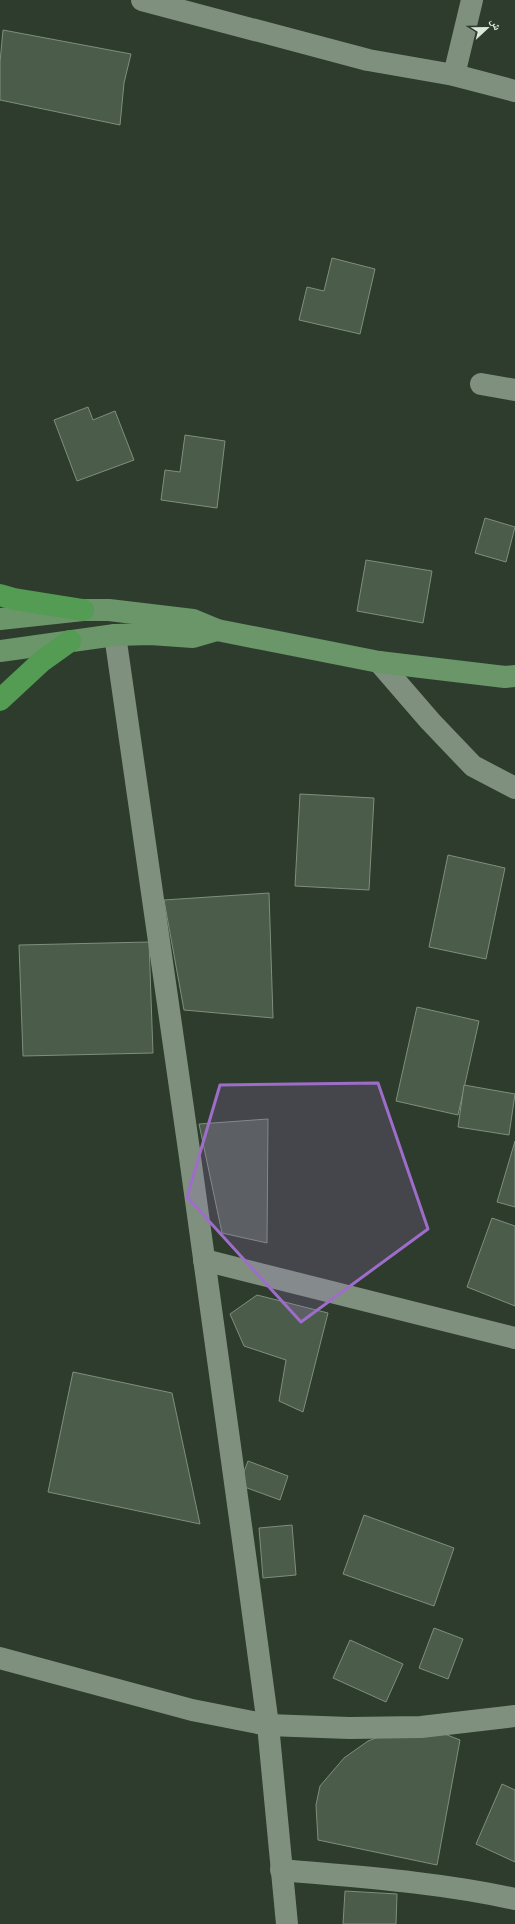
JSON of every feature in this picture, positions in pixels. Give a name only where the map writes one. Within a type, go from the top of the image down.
[{"type":"main road","points":[[0,595],[14,599],[83,610]]},
{"type":"main road","points":[[0,700],[42,661],[70,641]]},
{"type":"street","points":[[142,0],[368,60],[454,75],[515,92]]},
{"type":"street","points":[[454,75],[472,0]]},
{"type":"street","points":[[480,384],[515,390]]},
{"type":"street","points":[[0,619],[83,610],[152,614],[193,620],[217,630],[379,662],[498,676],[515,676]]},
{"type":"street","points":[[0,651],[88,637],[150,634],[193,637],[217,630]]},
{"type":"street","points":[[115,635],[204,1260],[268,1725],[287,1924]]},
{"type":"street","points":[[379,662],[430,721],[472,766],[515,788]]},
{"type":"street","points":[[204,1260],[515,1338]]},
{"type":"street","points":[[0,1658],[192,1710],[268,1725],[349,1728],[421,1727],[515,1716]]},
{"type":"street","points":[[281,1870],[414,1882],[515,1899]]},
{"type":"highlighted area","points":[[378,1083],[428,1229],[301,1322],[187,1197],[220,1085]]},
{"type":"building","points":[[3,30],[131,54],[124,83],[120,125],[0,100],[0,62]]},
{"type":"building","points":[[332,258],[375,269],[360,334],[299,320],[307,287],[324,291]]},
{"type":"building","points":[[88,407],[93,420],[115,411],[134,460],[77,481],[54,420]]},
{"type":"building","points":[[185,435],[225,441],[217,508],[161,500],[165,470],[180,472]]},
{"type":"building","points":[[485,518],[515,527],[506,562],[475,553]]},
{"type":"building","points":[[366,560],[432,571],[423,623],[357,611]]},
{"type":"building","points":[[300,794],[374,798],[369,890],[295,886]]},
{"type":"building","points":[[448,855],[505,868],[486,959],[429,947]]},
{"type":"building","points":[[269,893],[273,1018],[184,1010],[164,900]]},
{"type":"building","points":[[149,942],[153,1053],[23,1056],[19,945]]},
{"type":"building","points":[[417,1007],[479,1021],[458,1115],[396,1101]]},
{"type":"building","points":[[464,1085],[515,1094],[509,1135],[458,1127]]},
{"type":"building","points":[[268,1119],[267,1243],[222,1233],[199,1124]]},
{"type":"building","points":[[515,1141],[515,1207],[497,1202]]},
{"type":"building","points":[[492,1218],[515,1226],[515,1306],[467,1287]]},
{"type":"building","points":[[257,1295],[328,1313],[303,1412],[279,1401],[286,1360],[244,1346],[230,1314]]},
{"type":"building","points":[[73,1372],[172,1393],[200,1524],[48,1492]]},
{"type":"building","points":[[248,1461],[288,1476],[280,1500],[239,1485]]},
{"type":"building","points":[[364,1515],[454,1548],[434,1606],[343,1574]]},
{"type":"building","points":[[292,1525],[296,1575],[263,1578],[259,1528]]},
{"type":"building","points":[[434,1628],[463,1639],[448,1679],[419,1668]]},
{"type":"building","points":[[350,1640],[403,1664],[386,1702],[333,1678]]},
{"type":"building","points":[[442,1733],[460,1740],[437,1865],[318,1840],[316,1805],[320,1786],[344,1758],[368,1741],[386,1734]]},
{"type":"building","points":[[502,1784],[515,1790],[515,1862],[476,1844]]},
{"type":"building","points":[[345,1891],[397,1894],[396,1924],[343,1924]]}]
